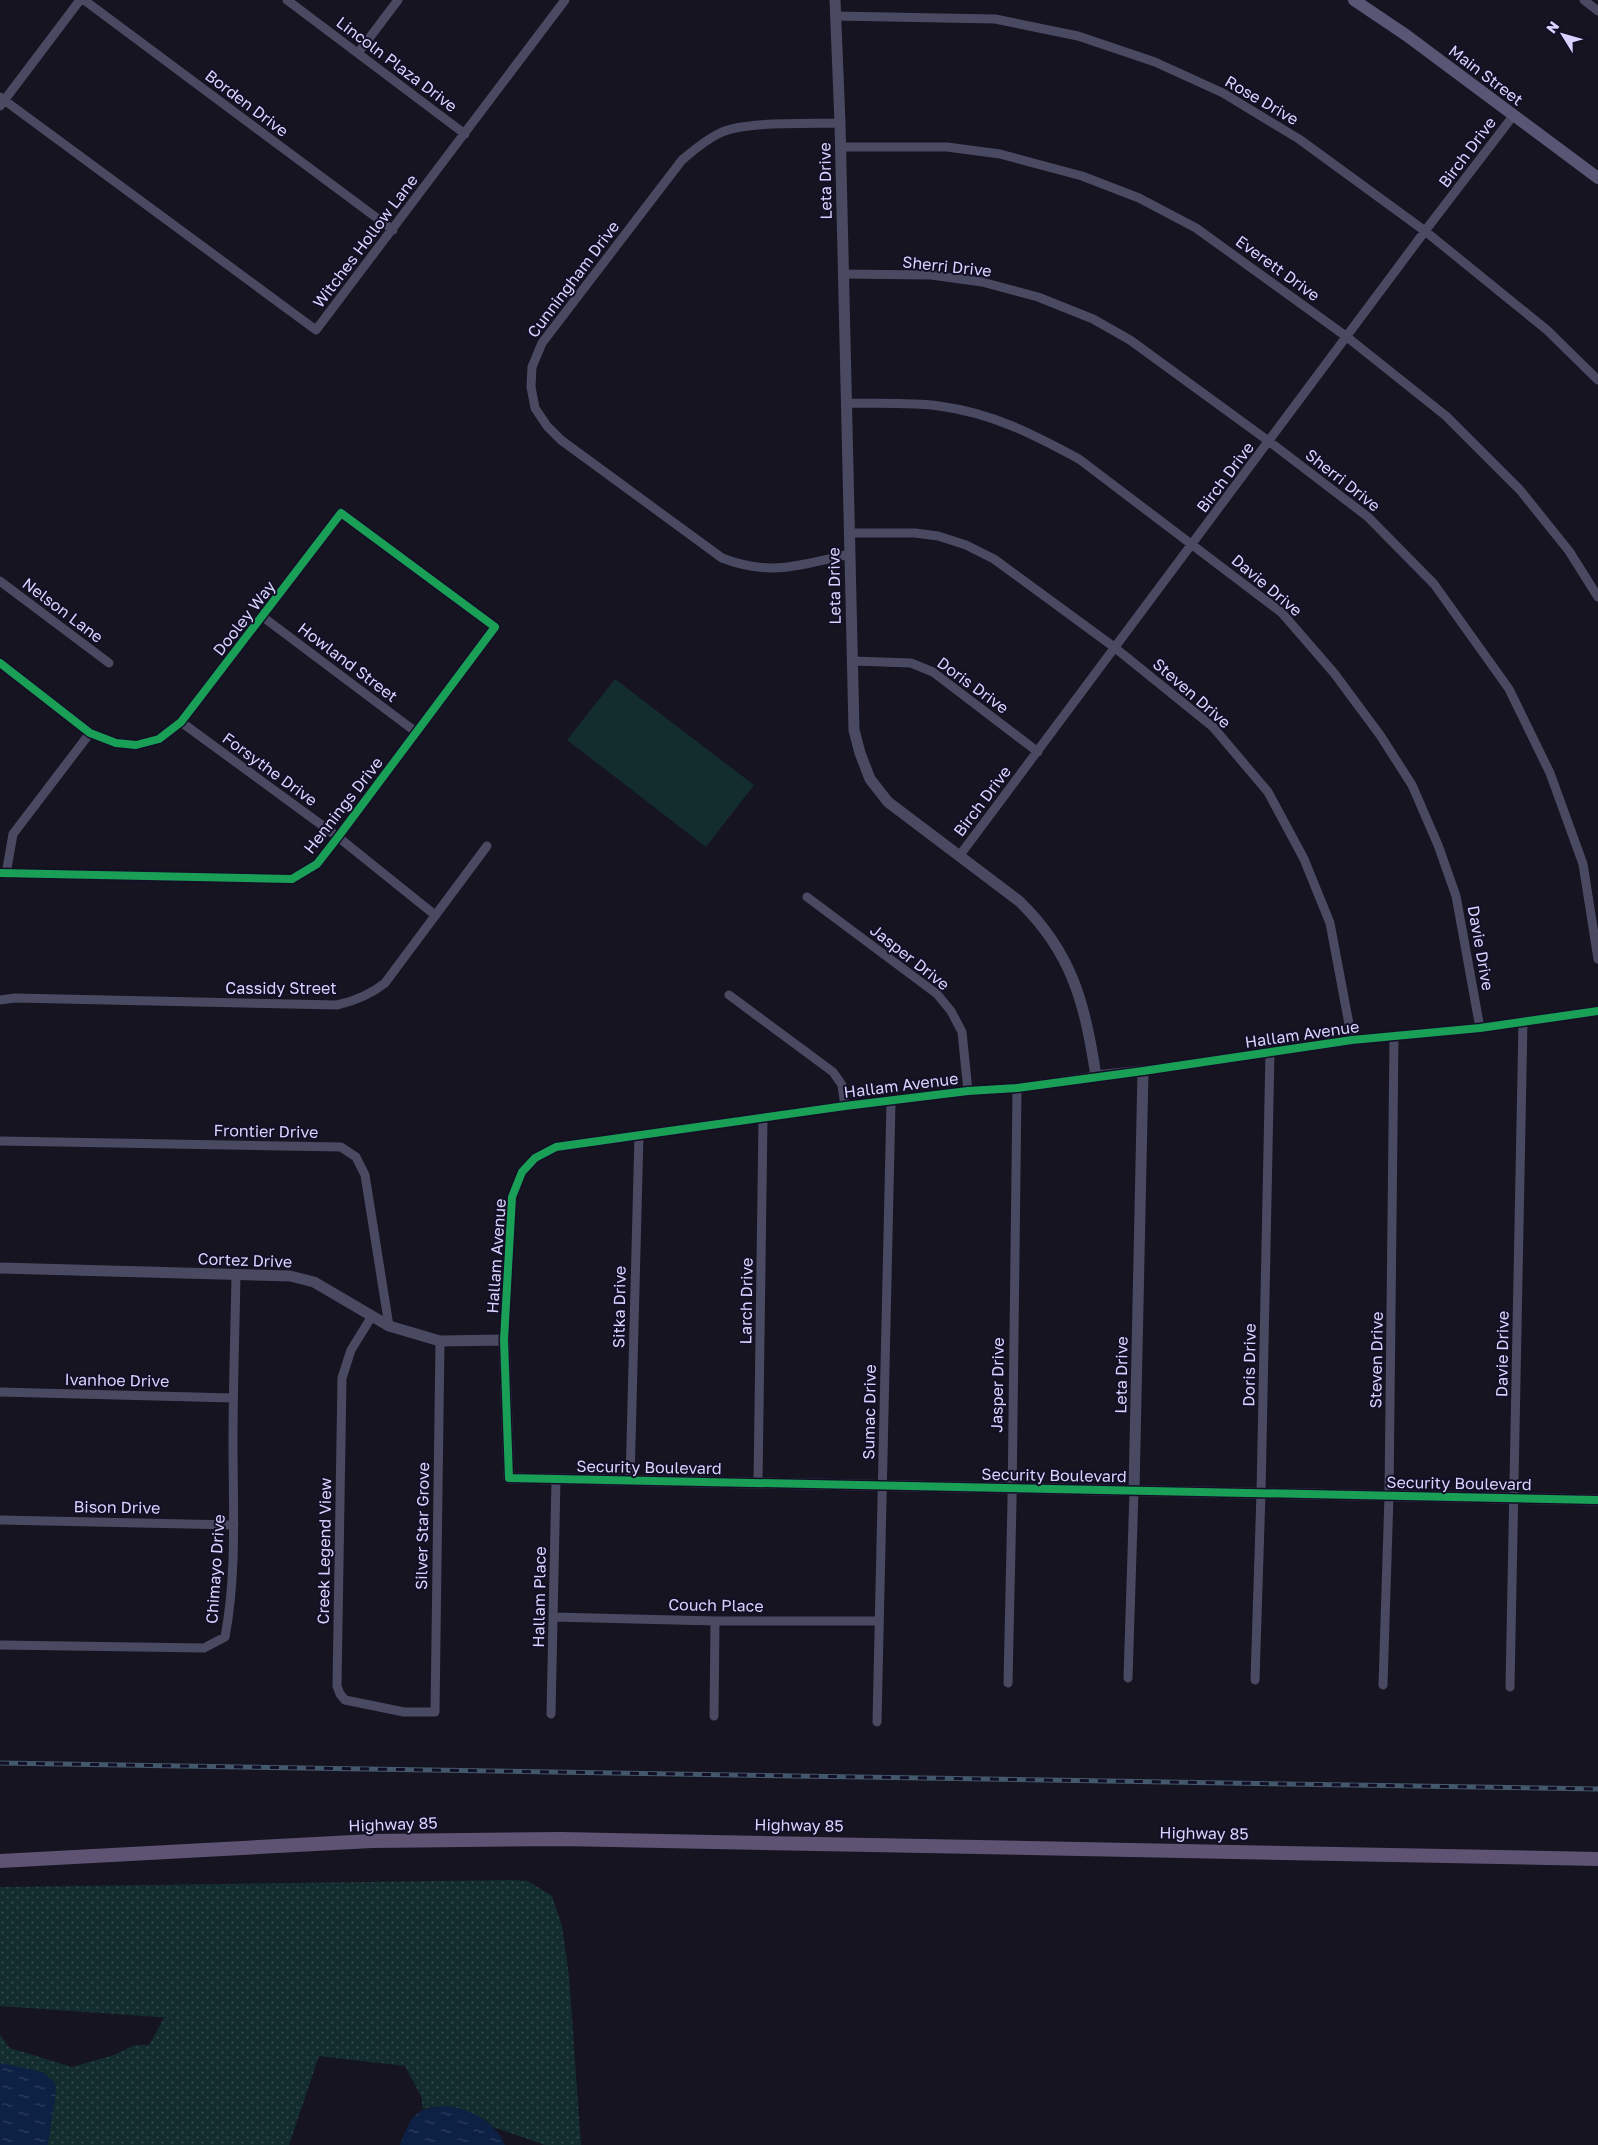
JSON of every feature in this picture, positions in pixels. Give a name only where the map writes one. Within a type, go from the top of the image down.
[{"type":"main road","name":"Main Street","points":[[1354,0],[1406,35],[1598,178]]},
{"type":"main road","name":"Highway 85","points":[[0,1861],[363,1842],[541,1839],[1150,1849],[1598,1859]]},
{"type":"street","points":[[1,101],[82,0]]},
{"type":"street","name":"Borden Drive","points":[[82,0],[392,230]]},
{"type":"street","points":[[358,53],[398,0]]},
{"type":"street","name":"Witches Hollow Lane","points":[[1,101],[316,330],[565,0]]},
{"type":"street","name":"Leta Drive","points":[[835,0],[841,147],[854,730],[870,779],[888,802],[1019,901],[1038,919],[1054,940],[1079,993],[1089,1029],[1096,1076]]},
{"type":"street","points":[[1584,0],[1598,11]]},
{"type":"street","name":"Lincoln Plaza Drive","points":[[290,1],[465,134]]},
{"type":"street","name":"Rose Drive","points":[[835,16],[995,19],[1078,36],[1155,62],[1223,93],[1299,139],[1425,232],[1547,330],[1598,380]]},
{"type":"street","name":"Birch Drive","points":[[960,855],[1513,116]]},
{"type":"street","name":"Cunningham Drive","points":[[840,123],[740,127],[720,132],[682,160],[542,343],[532,367],[531,387],[535,408],[547,426],[561,440],[722,558],[743,566],[764,569],[788,568],[850,554]]},
{"type":"street","name":"Everett Drive","points":[[841,147],[956,148],[1000,154],[1082,176],[1139,198],[1196,228],[1347,337],[1446,416],[1520,490],[1569,551],[1598,597]]},
{"type":"street","name":"Sherri Drive","points":[[843,274],[931,276],[982,282],[1038,297],[1093,319],[1130,340],[1270,442],[1368,517],[1434,584],[1509,690],[1550,773],[1583,864],[1598,960]]},
{"type":"street","name":"Davie Drive","points":[[847,403],[939,406],[1004,421],[1043,439],[1079,459],[1282,613],[1334,673],[1380,735],[1412,785],[1438,845],[1456,896],[1480,1028]]},
{"type":"street","name":"Dooley Way","points":[[0,663],[90,732],[116,744],[136,745],[159,739],[181,722],[341,513],[495,627]]},
{"type":"street","name":"Steven Drive","points":[[850,533],[914,533],[938,536],[966,545],[994,559],[1114,647],[1213,727],[1268,792],[1304,859],[1330,923],[1352,1040]]},
{"type":"street","name":"Nelson Lane","points":[[0,581],[109,663]]},
{"type":"street","name":"Howland Street","points":[[263,617],[416,732]]},
{"type":"street","name":"Hennings Drive","points":[[3,873],[292,879],[316,864],[338,837],[495,627]]},
{"type":"street","name":"Doris Drive","points":[[852,661],[911,663],[934,672],[1038,752]]},
{"type":"street","name":"Forsythe Drive","points":[[181,722],[338,837],[435,915]]},
{"type":"street","points":[[3,873],[13,834],[90,732]]},
{"type":"street","name":"Cassidy Street","points":[[0,1000],[15,998],[337,1005],[356,1000],[372,993],[385,983],[487,846]]},
{"type":"street","name":"Jasper Drive","points":[[807,897],[937,994],[951,1011],[962,1032],[968,1091]]},
{"type":"street","points":[[729,995],[833,1072],[842,1085],[845,1106]]},
{"type":"street","name":"Hallam Avenue","points":[[509,1478],[504,1340],[512,1197],[522,1172],[535,1158],[556,1147],[845,1106],[891,1102],[968,1091],[1017,1088],[1352,1040],[1480,1028],[1598,1011]]},
{"type":"street","name":"Davie Drive","points":[[1510,1687],[1523,1021]]},
{"type":"street","name":"Steven Drive","points":[[1383,1684],[1389,1496],[1394,1036]]},
{"type":"street","name":"Doris Drive","points":[[1255,1680],[1261,1493],[1270,1051]]},
{"type":"street","name":"Leta Drive","points":[[1128,1678],[1143,1071]]},
{"type":"street","name":"Jasper Drive","points":[[1008,1683],[1017,1088]]},
{"type":"street","name":"Sumac Drive","points":[[876,1722],[891,1102]]},
{"type":"street","name":"Larch Drive","points":[[758,1483],[763,1119]]},
{"type":"street","name":"Sitka Drive","points":[[630,1481],[638,1135]]},
{"type":"street","name":"Frontier Drive","points":[[0,1141],[342,1148],[356,1157],[365,1176],[389,1326]]},
{"type":"street","name":"Cortez Drive","points":[[0,1268],[290,1276],[314,1282],[389,1326],[440,1341],[504,1340]]},
{"type":"street","name":"Chimayo Drive","points":[[0,1645],[204,1648],[225,1637],[229,1613],[234,1524],[233,1398],[236,1275]]},
{"type":"street","name":"Creek Legend View","points":[[372,1316],[352,1350],[342,1378],[337,1686],[345,1700],[404,1712],[435,1712]]},
{"type":"street","name":"Silver Star Grove","points":[[435,1712],[440,1341]]},
{"type":"street","name":"Ivanhoe Drive","points":[[0,1392],[233,1398]]},
{"type":"street","name":"Security Boulevard","points":[[509,1478],[1598,1500]]},
{"type":"street","name":"Hallam Place","points":[[551,1714],[556,1479]]},
{"type":"street","name":"Bison Drive","points":[[0,1520],[234,1524]]},
{"type":"street","name":"Couch Place","points":[[554,1617],[715,1621],[878,1621]]},
{"type":"street","points":[[714,1716],[715,1621]]},
{"type":"green space","points":[[615,679],[754,785],[706,847],[567,740]]},
{"type":"green space","points":[[528,1881],[552,1896],[562,1926],[569,1976],[581,2145],[545,2145],[493,2127],[486,2120],[433,2107],[423,2109],[421,2096],[405,2066],[319,2056],[289,2145],[0,2145],[0,2035],[10,2048],[72,2067],[114,2055],[135,2045],[149,2045],[164,2018],[172,2018],[0,2006],[0,1887]]},
{"type":"water","points":[[0,2063],[43,2072],[55,2083],[56,2091],[48,2145],[0,2145]]},
{"type":"water","points":[[449,2106],[482,2118],[495,2129],[505,2145],[400,2145],[408,2126],[416,2115],[429,2108]]},
{"type":"railway","points":[[0,1763],[1598,1789]]},
{"type":"cycle path","points":[[0,663],[90,733],[116,743],[136,745],[159,739],[181,722],[341,513],[495,627],[317,864],[292,879],[0,873]]},
{"type":"cycle path","points":[[1598,1011],[1480,1028],[1352,1040],[1017,1088],[968,1091],[845,1106],[556,1147],[535,1158],[522,1172],[512,1197],[504,1340],[509,1478],[1598,1500]]}]
